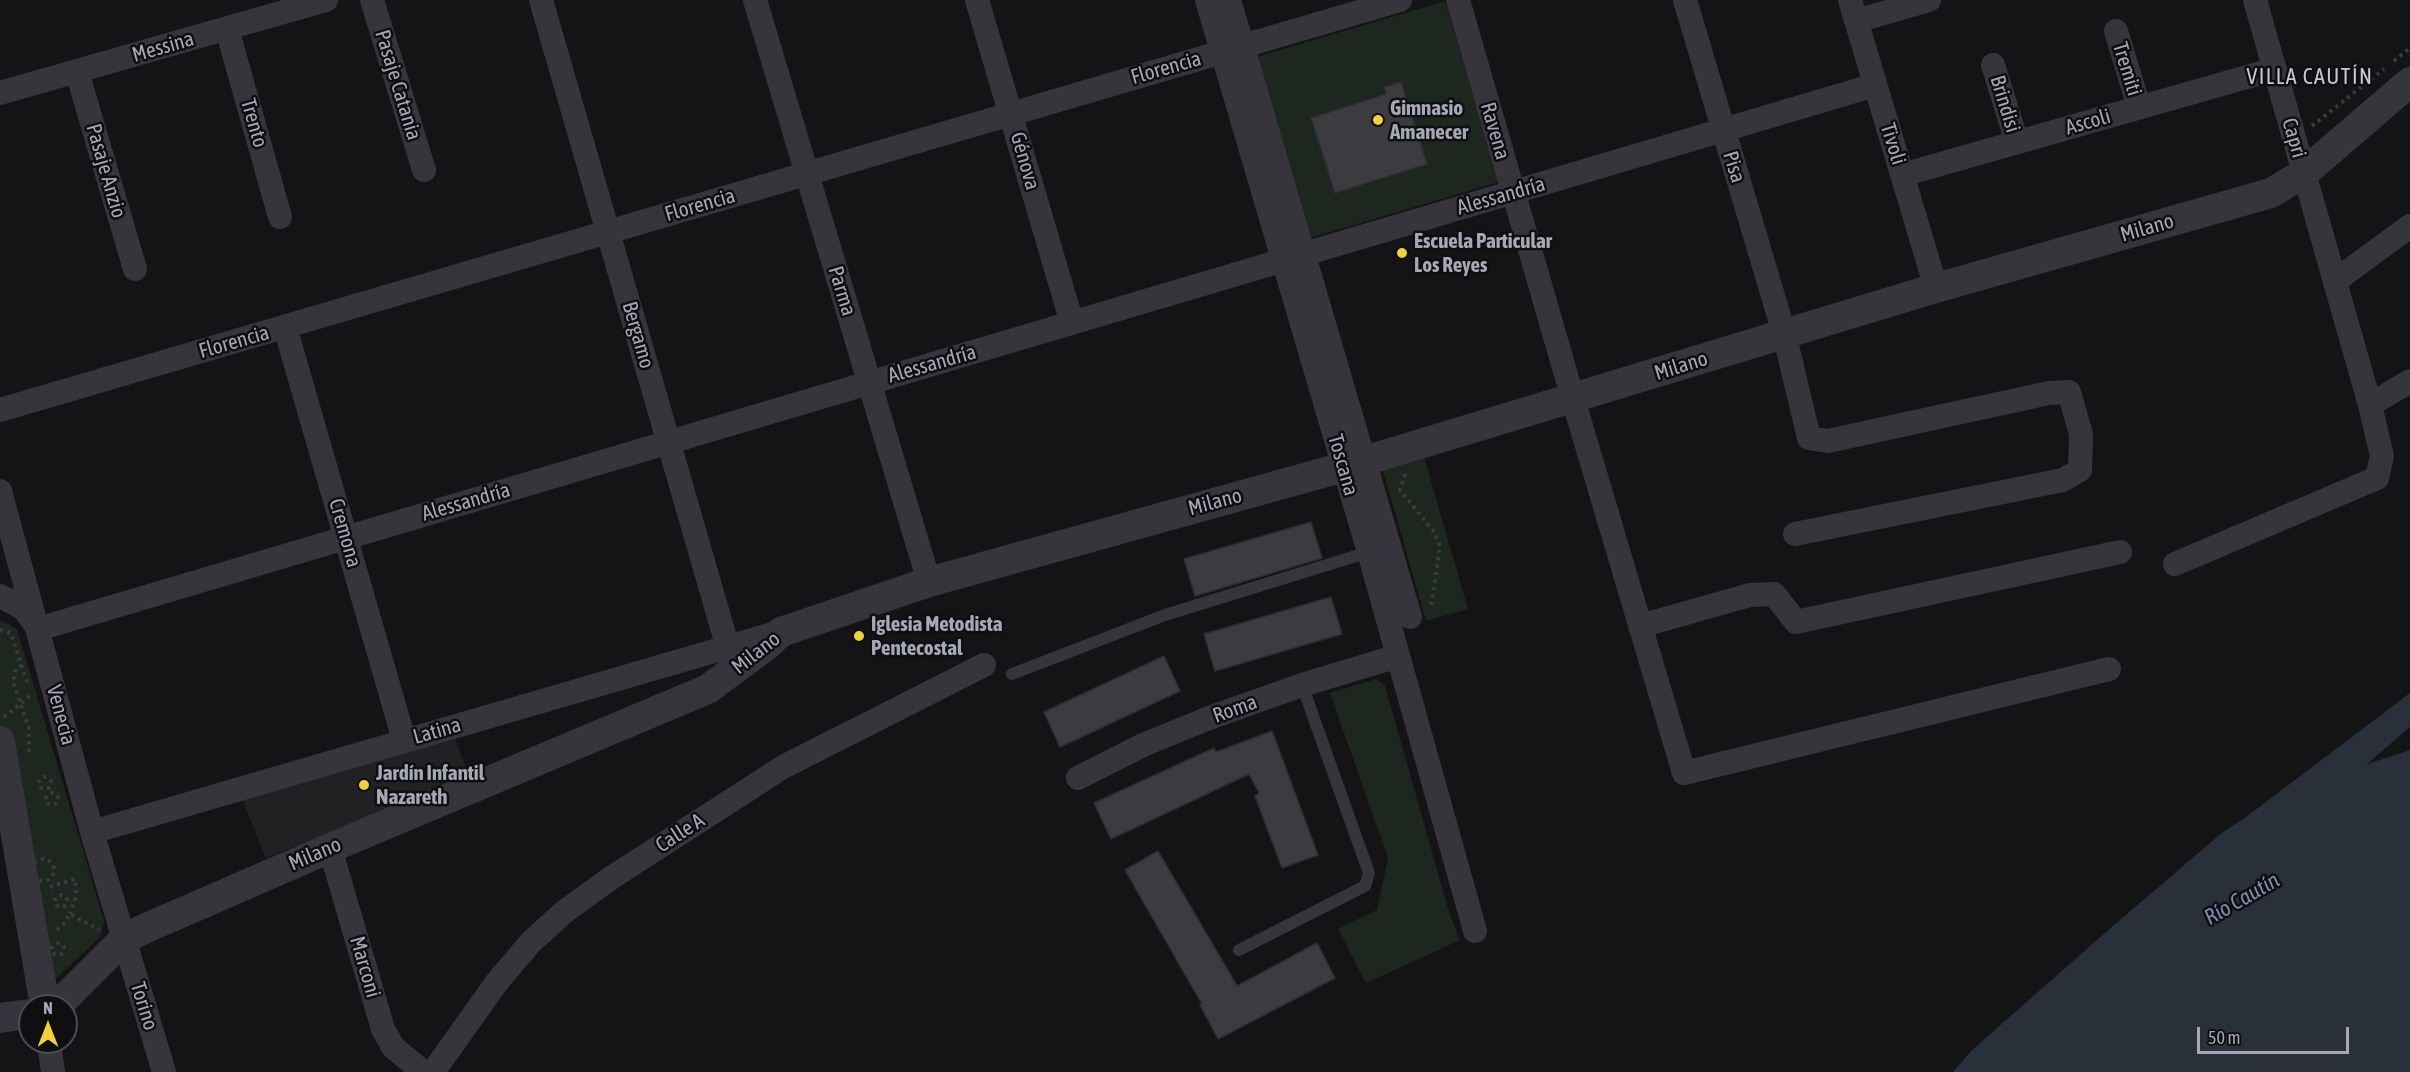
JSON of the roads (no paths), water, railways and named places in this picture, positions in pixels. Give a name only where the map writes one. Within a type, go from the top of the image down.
[{"type":"street","name":"Messina","points":[[0,93],[326,0]]},
{"type":"street","name":"Pasaje Catania","points":[[372,0],[424,170]]},
{"type":"street","name":"Bergamo","points":[[541,0],[731,659]]},
{"type":"street","name":"Parma","points":[[755,0],[929,582]]},
{"type":"street","name":"Génova","points":[[978,0],[1072,323]]},
{"type":"street","name":"Toscana","points":[[1207,0],[1232,49],[1354,464],[1416,614]]},
{"type":"street","name":"Toscana","points":[[1229,0],[1232,49]]},
{"type":"street","name":"Florencia","points":[[0,410],[1400,0]]},
{"type":"street","name":"Ravena","points":[[1458,0],[1684,772],[2109,669]]},
{"type":"street","name":"Pisa","points":[[1685,0],[1784,333],[1809,438],[1828,441],[2049,393],[2069,392],[2081,434],[2080,470],[2063,480],[1795,534]]},
{"type":"street","points":[[1853,11],[1929,0]]},
{"type":"street","name":"Capri","points":[[2175,564],[2377,478],[2382,456],[2370,405],[2255,0]]},
{"type":"street","name":"Tivoli","points":[[1853,11],[1936,288]]},
{"type":"street","name":"Trento","points":[[227,29],[280,217]]},
{"type":"street","name":"Tremiti","points":[[2116,31],[2139,107]]},
{"type":"street","name":"Brindisi","points":[[1993,65],[2017,142]]},
{"type":"street","name":"Ascoli","points":[[1902,175],[2274,69]]},
{"type":"street","name":"Pasaje Anzio","points":[[77,72],[135,269]]},
{"type":"street","name":"Milano","points":[[69,994],[124,939],[330,848],[708,689],[731,659],[781,632],[929,582],[1354,464],[1936,288],[2271,193],[2304,173],[2410,82]]},
{"type":"street","name":"Alessandría","points":[[38,629],[1875,85]]},
{"type":"street","points":[[2335,282],[2410,226]]},
{"type":"street","name":"Cremona","points":[[285,327],[404,740]]},
{"type":"street","points":[[2370,405],[2410,381]]},
{"type":"street","name":"Toscana","points":[[1354,464],[1369,552],[1474,931]]},
{"type":"street","name":"Venecia","points":[[0,491],[92,831],[124,939]]},
{"type":"street","points":[[1640,626],[1750,595],[1774,594],[1796,622],[2120,552]]},
{"type":"street","points":[[0,596],[23,608],[38,629]]},
{"type":"street","name":"Roma","points":[[1078,778],[1143,745],[1209,718],[1302,685],[1398,656]]},
{"type":"street","name":"Latina","points":[[92,831],[404,740],[731,659]]},
{"type":"street","name":"Calle A","points":[[433,1072],[497,982],[531,942],[564,912],[611,878],[783,767],[984,665]]},
{"type":"street","points":[[0,741],[15,796],[43,994]]},
{"type":"street","name":"Marconi","points":[[330,848],[383,1029],[393,1047],[423,1072]]},
{"type":"street","name":"Torino","points":[[124,939],[164,1072]]},
{"type":"street","points":[[0,1018],[18,1016]]},
{"type":"street","points":[[51,1054],[53,1072]]},
{"type":"lane","points":[[1012,674],[1165,615],[1369,552]]},
{"type":"lane","points":[[1239,950],[1365,886],[1369,873],[1302,685]]},
{"type":"water","name":"Río Cautín","points":[[2410,693],[2410,727],[2367,764],[2410,750],[2410,1072],[1953,1072],[1971,1051],[2223,832]]},
{"type":"place","name":"Gimnasio Amanecer","points":[[1378,120]]},
{"type":"place","name":"Escuela Particular Los Reyes","points":[[1402,253]]},
{"type":"place","name":"Iglesia Metodista Pentecostal","points":[[859,636]]},
{"type":"place","name":"Jardín Infantil Nazareth","points":[[364,785]]},
{"type":"district","name":"VILLA CAUTÍN","points":[[2310,77]]}]
